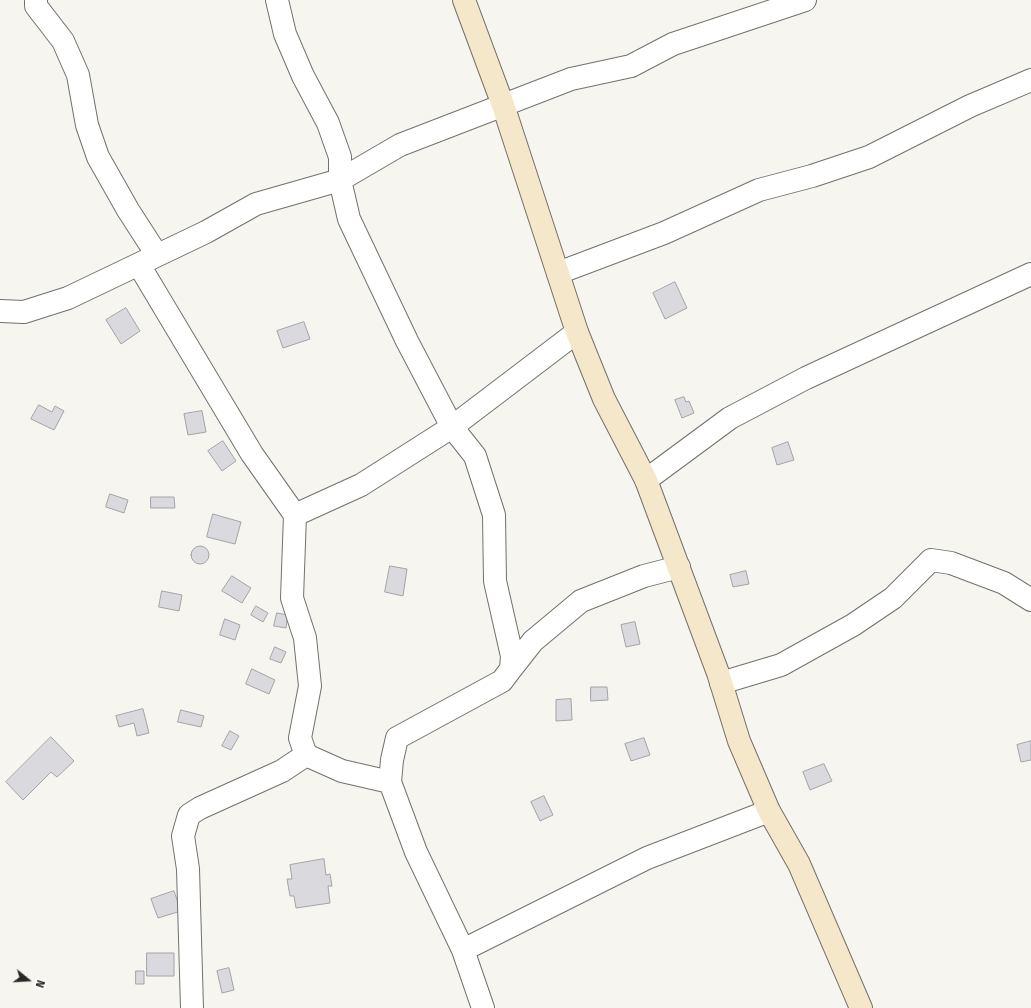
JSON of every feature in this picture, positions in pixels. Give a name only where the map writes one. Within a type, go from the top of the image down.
[{"type":"street","points":[[36,0],[36,6],[63,41],[78,75],[87,125],[98,156],[128,210],[148,260],[252,454],[295,515],[292,598],[305,638],[310,686],[300,738],[306,755],[342,771],[390,782]]},
{"type":"street","points":[[277,0],[285,34],[303,76],[328,122],[340,157],[340,180],[349,219],[407,341],[452,427],[476,456],[494,515],[495,581],[512,656],[511,670]]},
{"type":"street","points":[[464,0],[503,105],[577,332],[604,399],[646,480],[721,683],[739,741],[769,811],[799,864],[861,1008]]},
{"type":"street","points":[[0,311],[24,312],[68,298],[206,232],[256,204],[340,180],[400,145],[571,79],[631,66],[673,44],[805,0]]},
{"type":"street","points":[[558,273],[664,233],[759,190],[812,176],[869,157],[970,106],[1031,80]]},
{"type":"street","points":[[646,480],[730,418],[806,378],[1031,274]]},
{"type":"street","points":[[295,515],[361,485],[452,427],[577,332]]},
{"type":"street","points":[[721,683],[781,665],[853,626],[893,598],[931,560],[951,562],[1004,583],[1031,600]]},
{"type":"street","points":[[482,1008],[463,950],[416,852],[390,782],[392,760],[397,738],[502,681],[533,641],[582,601],[644,576],[679,567]]},
{"type":"street","points":[[192,1008],[188,869],[183,836],[189,815],[200,808],[282,771],[306,755]]},
{"type":"street","points":[[463,950],[647,858],[769,811]]},
{"type":"building","points":[[675,282],[687,308],[665,319],[653,293]]},
{"type":"building","points":[[126,308],[140,331],[121,344],[106,320]]},
{"type":"building","points":[[304,322],[310,339],[283,348],[277,331]]},
{"type":"building","points":[[684,397],[686,402],[689,401],[694,413],[682,418],[675,400]]},
{"type":"building","points":[[39,405],[52,412],[55,406],[64,411],[54,430],[31,419]]},
{"type":"building","points":[[202,411],[206,432],[188,435],[184,414]]},
{"type":"building","points":[[223,441],[236,461],[222,471],[208,451]]},
{"type":"building","points":[[788,442],[794,460],[777,465],[772,448]]},
{"type":"building","points":[[110,494],[128,500],[124,513],[106,507]]},
{"type":"building","points":[[151,497],[174,497],[175,508],[151,508]]},
{"type":"building","points":[[213,514],[241,522],[235,544],[207,537]]},
{"type":"building","points":[[196,546],[204,546],[209,551],[207,562],[204,564],[196,564],[191,559],[191,551]]},
{"type":"building","points":[[390,566],[407,569],[403,596],[385,592]]},
{"type":"building","points":[[746,571],[749,584],[733,587],[730,575]]},
{"type":"building","points":[[232,576],[251,588],[242,603],[222,591]]},
{"type":"building","points":[[162,591],[182,595],[179,611],[159,607]]},
{"type":"building","points":[[256,606],[268,613],[263,622],[251,615]]},
{"type":"building","points":[[277,613],[288,615],[286,628],[274,626]]},
{"type":"building","points":[[225,619],[240,625],[235,640],[220,635]]},
{"type":"building","points":[[635,622],[640,644],[626,647],[621,625]]},
{"type":"building","points":[[275,647],[286,652],[281,663],[270,659]]},
{"type":"building","points":[[252,669],[275,680],[269,694],[246,684]]},
{"type":"building","points":[[591,687],[607,687],[608,700],[591,701]]},
{"type":"building","points":[[571,699],[572,720],[556,721],[556,700]]},
{"type":"building","points":[[143,709],[149,733],[137,736],[134,723],[119,727],[116,716]]},
{"type":"building","points":[[181,710],[204,716],[201,727],[178,722]]},
{"type":"building","points":[[230,731],[239,736],[231,750],[222,746]]},
{"type":"building","points":[[51,737],[74,761],[57,777],[51,772],[23,800],[6,782]]},
{"type":"building","points":[[644,738],[650,755],[631,761],[625,744]]},
{"type":"building","points":[[1031,741],[1031,760],[1021,762],[1017,745]]},
{"type":"building","points":[[824,764],[832,781],[810,790],[803,772]]},
{"type":"building","points":[[544,796],[553,815],[540,821],[531,802]]},
{"type":"building","points":[[324,859],[326,875],[330,874],[332,886],[328,886],[330,903],[296,908],[294,896],[290,896],[287,879],[292,879],[290,865]]},
{"type":"building","points":[[174,891],[181,911],[158,918],[151,899]]},
{"type":"building","points":[[147,953],[174,953],[174,976],[147,976]]},
{"type":"building","points":[[229,968],[234,990],[222,993],[217,971]]},
{"type":"building","points":[[136,971],[144,971],[144,984],[136,984]]}]
